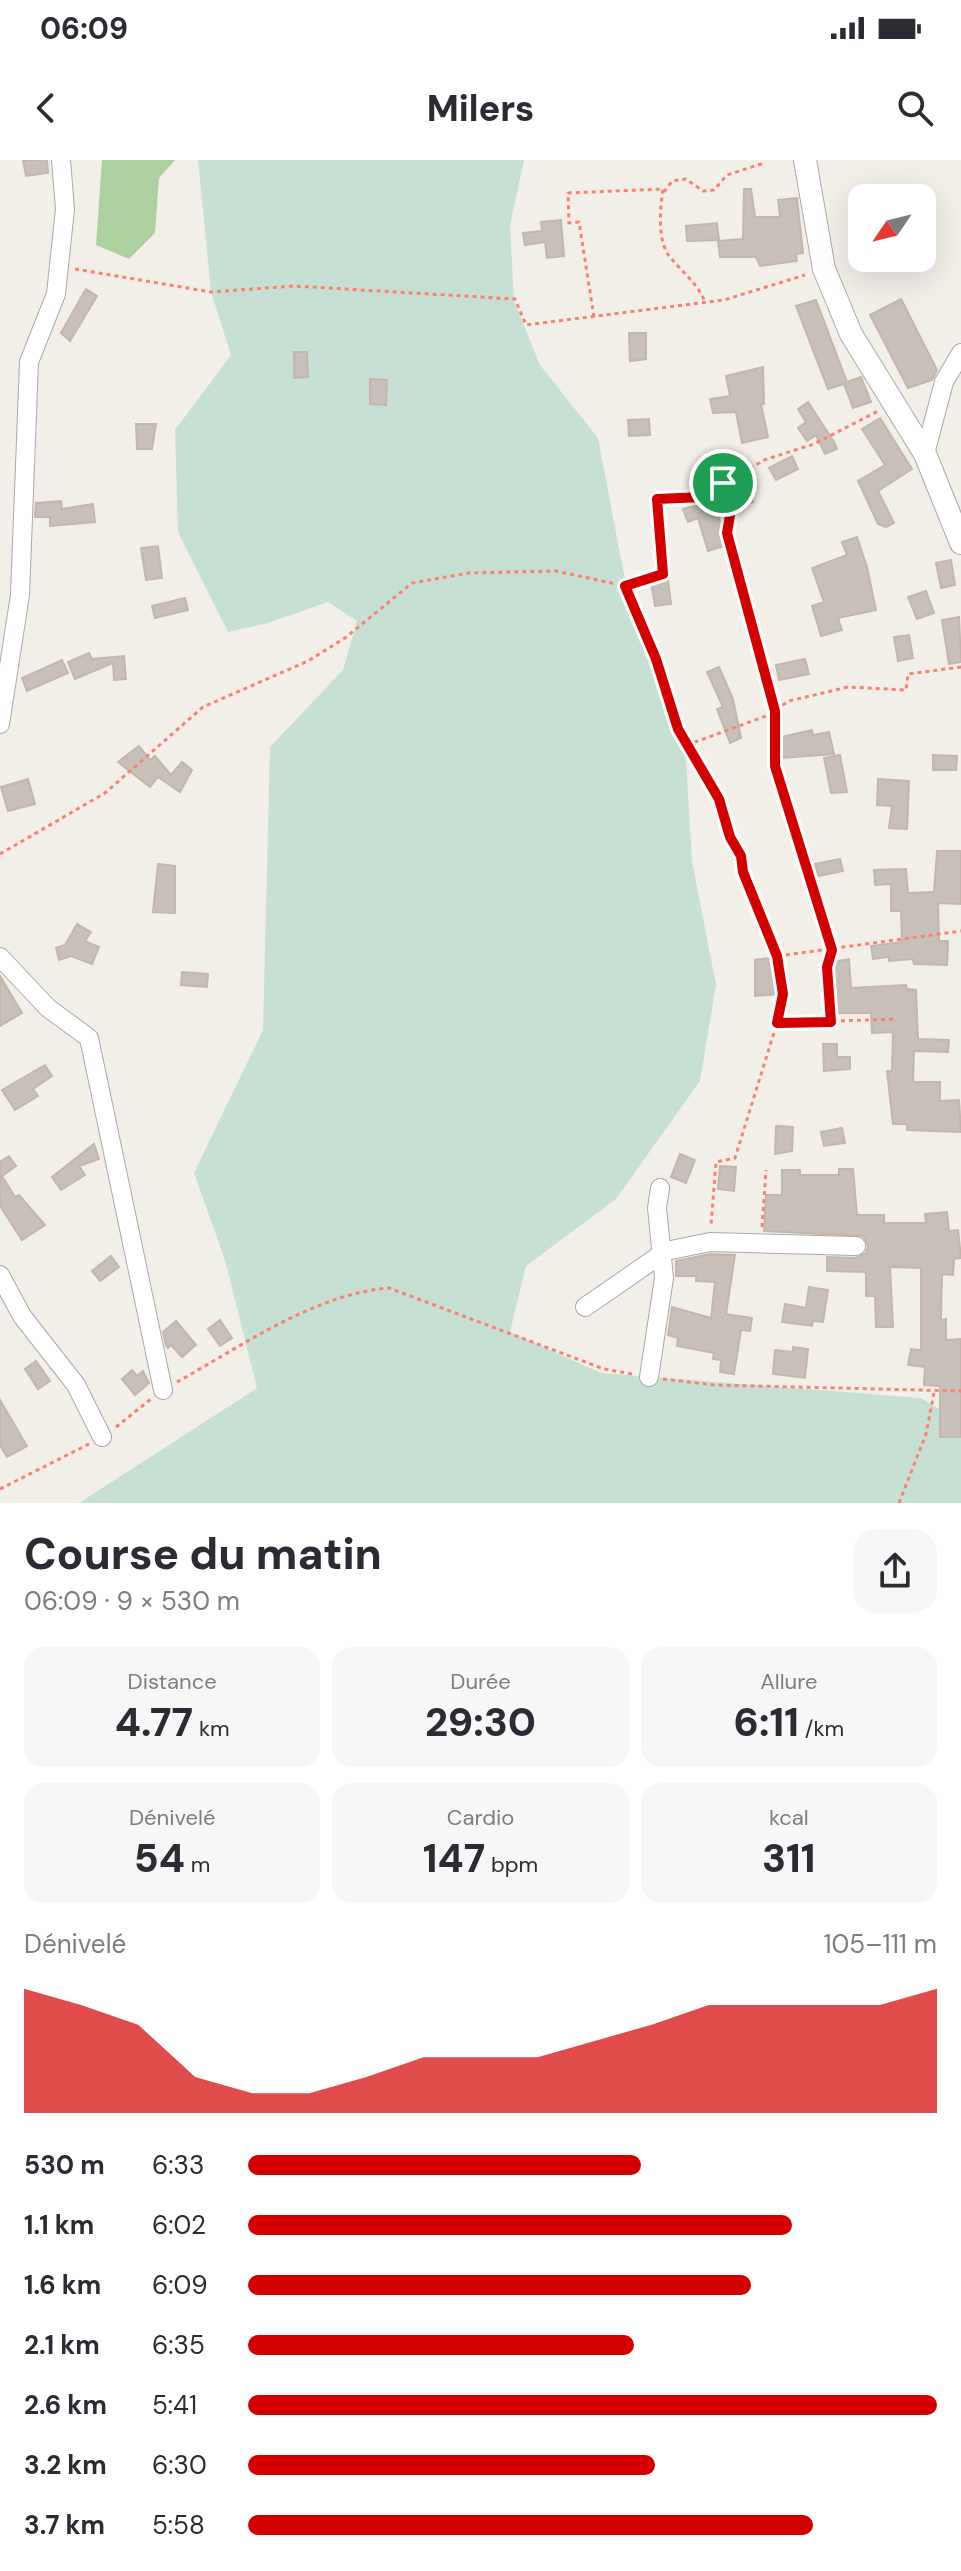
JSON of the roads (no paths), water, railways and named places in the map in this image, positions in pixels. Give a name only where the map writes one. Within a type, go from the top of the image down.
[{"type":"street","points":[[0,724],[20,595],[29,362],[56,294],[65,209],[61,160]]},
{"type":"street","points":[[805,160],[824,269],[851,334],[925,454],[961,543]]},
{"type":"street","points":[[925,454],[944,382],[961,353]]},
{"type":"street","points":[[0,957],[48,1008],[89,1038],[163,1390]]},
{"type":"street","points":[[649,1377],[664,1278],[657,1208],[660,1188]]},
{"type":"street","points":[[585,1307],[661,1254],[710,1242],[856,1246]]},
{"type":"street","points":[[0,1275],[22,1316],[76,1385],[102,1437]]}]
